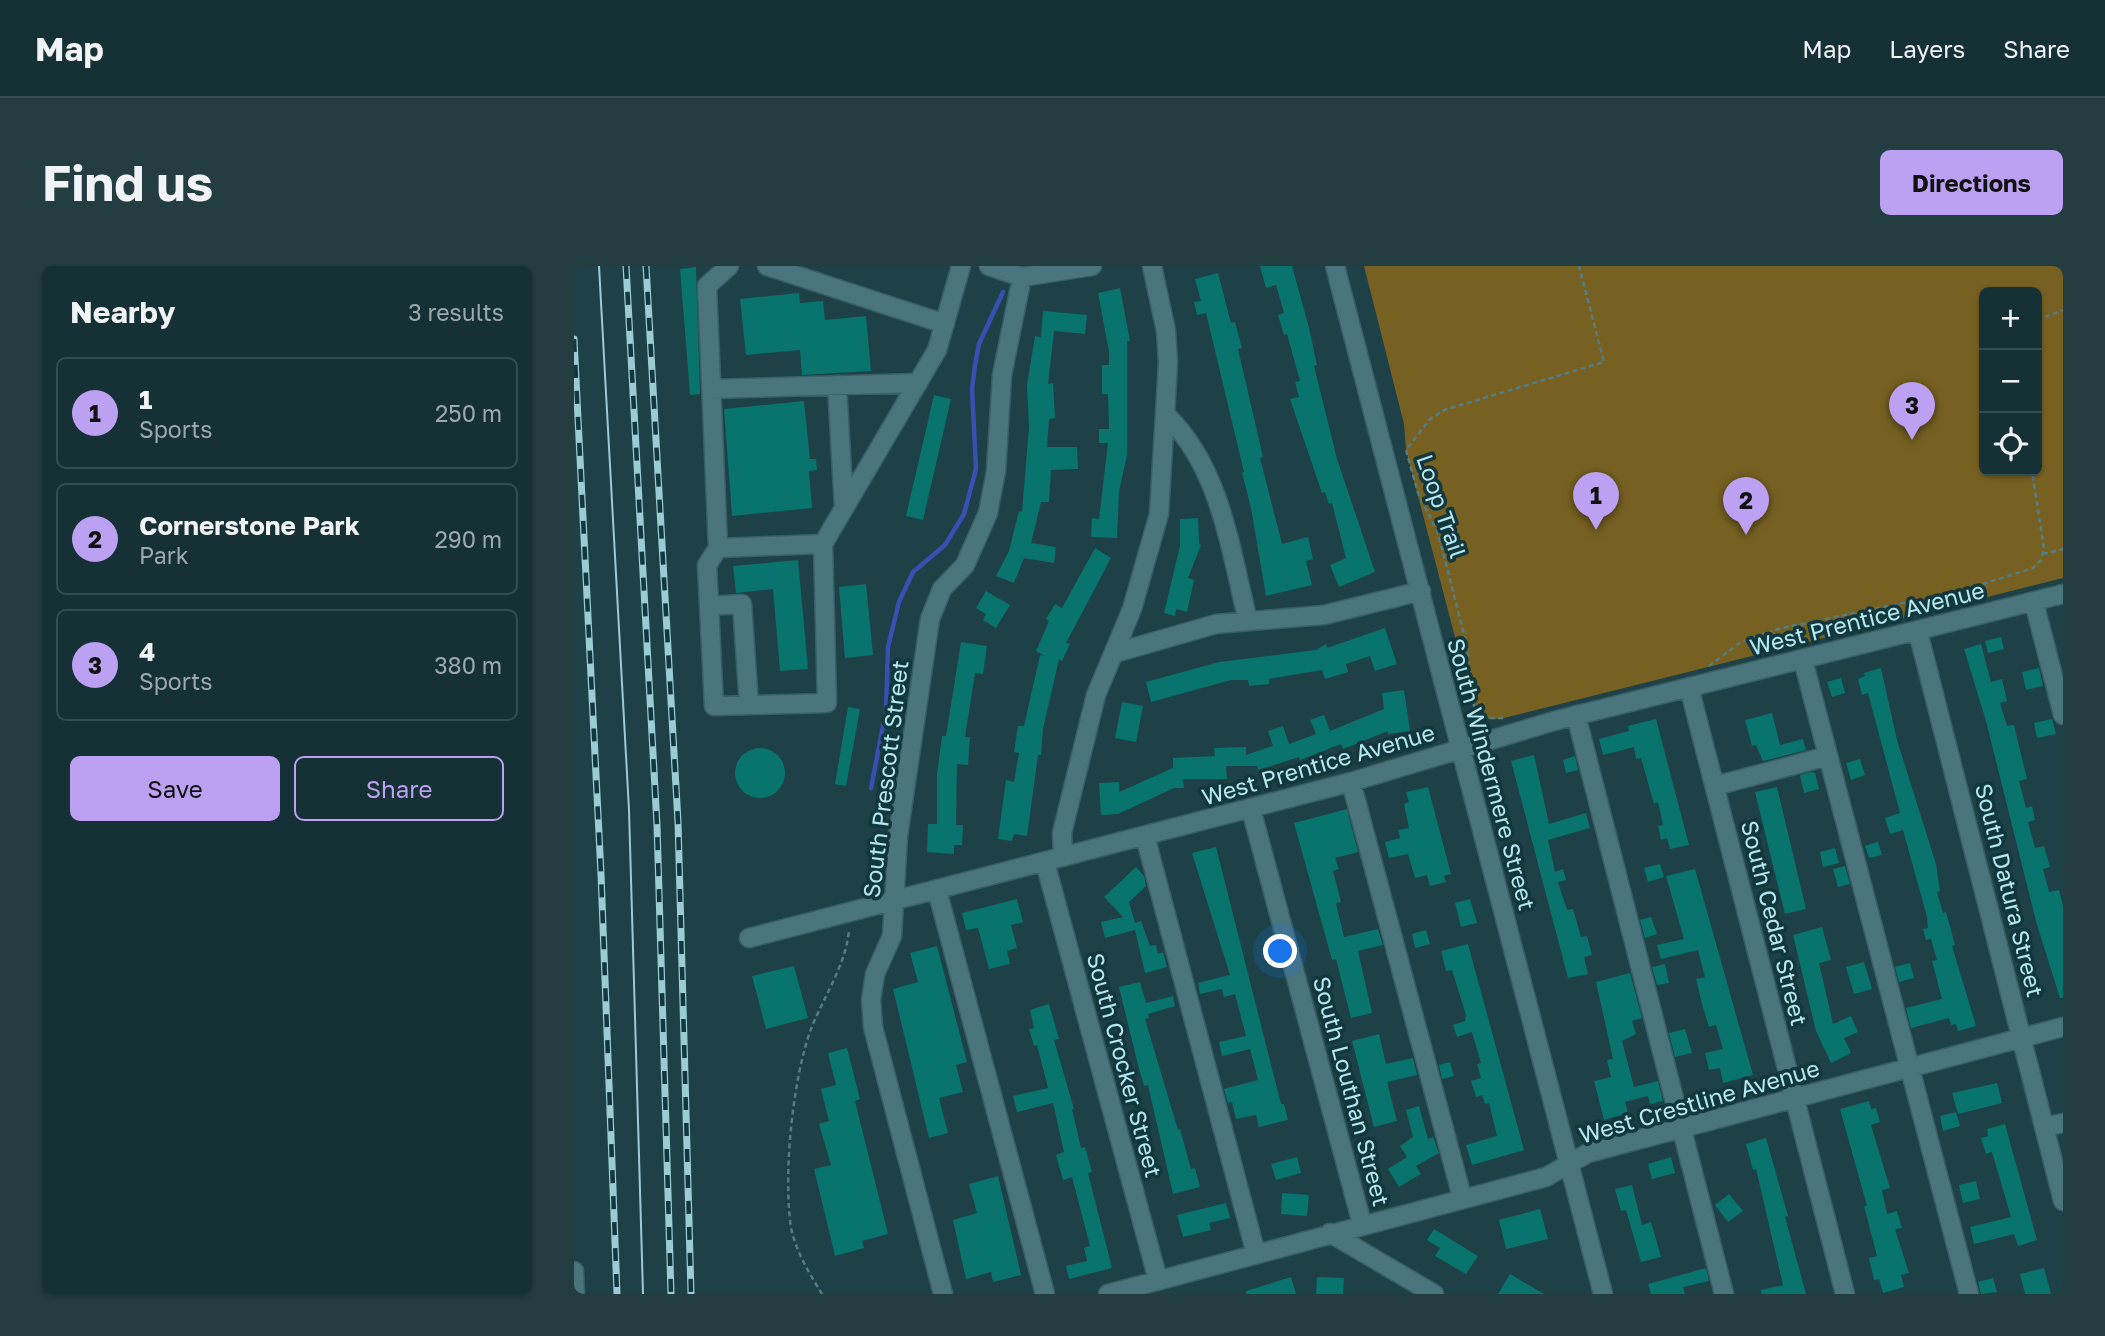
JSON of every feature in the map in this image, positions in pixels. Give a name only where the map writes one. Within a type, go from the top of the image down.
[{"type":"street","points":[[729,266],[707,286],[718,548],[707,565],[714,706],[828,703],[824,544],[937,350],[961,266]]},
{"type":"street","points":[[767,266],[944,324]]},
{"type":"street","points":[[989,266],[1022,277],[1047,269],[1092,266]]},
{"type":"street","points":[[1063,858],[1062,833],[1096,695],[1115,653],[1153,543],[1159,514],[1167,416],[1166,331],[1152,266]]},
{"type":"street","name":"South Windermere Street","points":[[1335,266],[1603,1294]]},
{"type":"street","name":"South Prescott Street","points":[[943,1294],[873,1027],[871,1000],[875,974],[892,936],[898,836],[930,619],[942,589],[965,565],[988,513],[996,471],[1002,375],[1022,277]]},
{"type":"street","points":[[711,389],[918,383]]},
{"type":"street","points":[[837,385],[844,508]]},
{"type":"street","points":[[1167,416],[1189,441],[1207,470],[1248,621]]},
{"type":"street","points":[[718,548],[824,544]]},
{"type":"street","points":[[1115,653],[1195,629],[1248,621],[1324,615],[1421,591]]},
{"type":"street","name":"West Prentice Avenue","points":[[749,938],[1251,809],[1576,715],[2063,594]]},
{"type":"street","points":[[2034,602],[2063,715]]},
{"type":"street","points":[[709,606],[742,604],[749,705]]},
{"type":"street","name":"South Datura Street","points":[[1918,632],[2063,1201]]},
{"type":"street","points":[[1803,660],[1969,1294]]},
{"type":"street","name":"South Cedar Street","points":[[1689,687],[1845,1294]]},
{"type":"street","points":[[1576,715],[1724,1294]]},
{"type":"street","points":[[1715,786],[1828,756]]},
{"type":"street","points":[[1351,782],[1462,1198]]},
{"type":"street","name":"South Louthan Street","points":[[1251,809],[1362,1224]]},
{"type":"street","points":[[1145,836],[1256,1254]]},
{"type":"street","name":"South Crocker Street","points":[[1045,862],[1158,1280]]},
{"type":"street","points":[[937,890],[1045,1294]]},
{"type":"street","name":"West Crestline Avenue","points":[[1108,1294],[1546,1177],[1588,1153],[2063,1027]]},
{"type":"street","points":[[2044,1128],[2063,1123]]},
{"type":"street","points":[[1330,1233],[1434,1294]]},
{"type":"street","points":[[574,1272],[576,1294]]},
{"type":"path","name":"Loop Trail","points":[[1484,718],[1477,714],[1468,688],[1468,650],[1438,533],[1418,493],[1406,450],[1430,419],[1444,410],[1604,362],[1579,266]]},
{"type":"path","points":[[2042,318],[2063,310]]},
{"type":"path","points":[[1711,665],[1729,649],[1799,623],[2001,580],[2033,568],[2043,554],[2042,525],[2033,476]]},
{"type":"path","points":[[2043,554],[2063,549]]},
{"type":"path","points":[[822,1294],[808,1271],[790,1222],[794,1098],[806,1044],[849,935],[850,912]]},
{"type":"shaded area","points":[[1364,266],[2063,266],[2063,578],[1504,718],[1484,718],[1472,702],[1406,450],[1404,424]]},
{"type":"building","points":[[1260,266],[1292,266],[1309,328],[1317,365],[1314,366],[1337,459],[1375,572],[1339,587],[1330,565],[1346,558],[1332,503],[1329,504],[1325,492],[1322,493],[1290,399],[1299,397],[1295,382],[1300,381],[1287,334],[1284,335],[1278,315],[1284,313],[1276,285],[1266,288]]},
{"type":"building","points":[[696,267],[700,394],[690,395],[680,269]]},
{"type":"building","points":[[1218,273],[1231,323],[1235,322],[1242,348],[1238,349],[1263,457],[1260,458],[1282,544],[1308,537],[1313,559],[1306,561],[1312,585],[1266,596],[1251,508],[1242,473],[1244,472],[1206,313],[1197,315],[1194,302],[1201,301],[1195,279]]},
{"type":"building","points":[[1120,288],[1130,341],[1127,341],[1127,455],[1119,491],[1117,538],[1091,537],[1092,518],[1099,519],[1108,443],[1099,443],[1099,429],[1109,429],[1108,394],[1102,394],[1102,365],[1109,365],[1109,352],[1098,293]]},
{"type":"building","points":[[799,293],[800,303],[823,301],[825,320],[866,316],[871,371],[802,375],[800,350],[746,355],[740,299]]},
{"type":"building","points":[[1043,311],[1087,315],[1085,334],[1054,331],[1048,384],[1053,383],[1055,418],[1049,419],[1047,447],[1077,447],[1078,469],[1051,470],[1049,502],[1041,502],[1031,543],[1056,547],[1054,563],[1024,558],[1014,583],[996,576],[1009,551],[1019,511],[1022,512],[1029,427],[1027,385],[1035,336],[1041,337]]},
{"type":"building","points":[[934,395],[951,399],[923,520],[906,516]]},
{"type":"building","points":[[804,401],[810,459],[816,459],[817,470],[809,471],[812,508],[732,516],[724,409]]},
{"type":"building","points":[[1198,518],[1201,545],[1188,578],[1194,580],[1187,612],[1176,609],[1175,616],[1164,613],[1180,546],[1180,519]]},
{"type":"building","points":[[1095,548],[1111,558],[1066,643],[1070,644],[1062,661],[1059,659],[1043,729],[1041,755],[1038,755],[1027,836],[1014,834],[1012,841],[998,839],[1006,780],[1014,782],[1019,753],[1014,752],[1018,726],[1024,726],[1040,655],[1044,656],[1036,651],[1049,621],[1046,619],[1055,604],[1062,608]]},
{"type":"building","points":[[798,560],[808,669],[780,671],[773,589],[736,593],[733,566]]},
{"type":"building","points":[[866,584],[873,655],[845,658],[839,587]]},
{"type":"building","points":[[986,591],[1010,605],[996,628],[983,620],[986,614],[976,608]]},
{"type":"building","points":[[1385,628],[1397,664],[1375,671],[1370,656],[1346,664],[1348,672],[1325,679],[1322,670],[1269,679],[1269,684],[1249,686],[1248,680],[1231,680],[1151,702],[1146,682],[1219,662],[1316,650],[1326,644],[1327,648]]},
{"type":"building","points":[[2001,637],[2004,649],[1988,653],[1985,641]]},
{"type":"building","points":[[961,642],[987,646],[983,674],[975,673],[965,737],[970,737],[968,765],[957,764],[956,825],[963,825],[962,845],[954,845],[954,854],[927,852],[928,824],[937,824],[937,774],[942,736],[946,736]]},
{"type":"building","points":[[1981,644],[1991,682],[2002,679],[2007,701],[2000,703],[2007,726],[2014,725],[2027,779],[2019,781],[2026,808],[2032,806],[2035,820],[2028,822],[2035,848],[2044,846],[2050,867],[2043,869],[2049,892],[2059,890],[2063,906],[2063,998],[2060,998],[2037,925],[1986,721],[1964,649]]},
{"type":"building","points":[[1881,668],[1897,740],[1936,864],[1940,891],[1937,892],[1943,913],[1946,912],[1955,945],[1952,946],[1976,1026],[1958,1031],[1956,1024],[1951,1025],[1949,1018],[1911,1028],[1906,1008],[1942,999],[1932,961],[1937,960],[1931,939],[1926,940],[1923,929],[1928,928],[1927,917],[1903,830],[1890,834],[1885,818],[1900,813],[1868,693],[1862,695],[1858,679],[1865,676],[1864,673]]},
{"type":"building","points":[[2039,668],[2043,686],[2026,690],[2022,672]]},
{"type":"building","points":[[1841,678],[1845,693],[1832,697],[1827,682]]},
{"type":"building","points":[[1404,690],[1410,731],[1388,734],[1388,731],[1343,749],[1341,744],[1300,760],[1299,757],[1258,770],[1257,766],[1226,766],[1227,779],[1183,779],[1184,788],[1174,788],[1118,814],[1101,815],[1099,783],[1119,782],[1119,792],[1173,768],[1173,758],[1215,756],[1214,748],[1246,747],[1246,755],[1273,746],[1268,731],[1283,726],[1289,744],[1316,734],[1310,720],[1324,715],[1330,731],[1384,709],[1382,693]]},
{"type":"building","points":[[1122,702],[1143,706],[1136,742],[1115,738]]},
{"type":"building","points":[[848,707],[860,709],[846,786],[835,784]]},
{"type":"building","points":[[1772,713],[1780,745],[1803,739],[1806,750],[1763,761],[1756,745],[1752,746],[1745,720]]},
{"type":"building","points":[[1656,719],[1689,845],[1670,849],[1667,838],[1661,840],[1658,826],[1663,825],[1658,802],[1654,804],[1641,758],[1636,759],[1634,747],[1603,755],[1599,739],[1629,731],[1628,726]]},
{"type":"building","points":[[2052,719],[2056,734],[2037,738],[2034,723]]},
{"type":"building","points":[[760,748],[778,755],[785,773],[778,791],[760,798],[742,791],[735,773],[742,755]]},
{"type":"building","points":[[1534,755],[1549,824],[1586,813],[1590,828],[1548,840],[1555,872],[1563,869],[1566,880],[1558,882],[1567,910],[1573,909],[1581,937],[1587,936],[1592,955],[1584,957],[1588,974],[1568,978],[1511,761]]},
{"type":"building","points":[[1575,756],[1578,770],[1566,773],[1563,760]]},
{"type":"building","points":[[1860,759],[1865,775],[1851,780],[1846,763]]},
{"type":"building","points":[[1815,773],[1819,789],[1804,793],[1800,775]]},
{"type":"building","points":[[1428,787],[1451,874],[1444,876],[1446,882],[1430,886],[1427,875],[1415,878],[1408,854],[1389,858],[1385,842],[1400,838],[1398,830],[1409,828],[1404,804],[1409,802],[1406,792]]},
{"type":"building","points":[[1777,787],[1806,909],[1785,914],[1755,792]]},
{"type":"building","points":[[1347,809],[1358,852],[1335,858],[1339,869],[1333,871],[1341,902],[1336,903],[1344,937],[1378,929],[1383,945],[1358,951],[1372,1013],[1351,1018],[1336,959],[1332,960],[1294,823]]},
{"type":"building","points":[[1878,842],[1882,855],[1869,858],[1865,846]]},
{"type":"building","points":[[1216,847],[1281,1104],[1284,1104],[1288,1120],[1259,1127],[1256,1115],[1236,1119],[1232,1102],[1228,1103],[1224,1089],[1258,1080],[1250,1049],[1222,1056],[1219,1042],[1246,1036],[1235,994],[1224,997],[1222,989],[1200,994],[1198,983],[1230,975],[1192,853]]},
{"type":"building","points":[[1835,848],[1839,863],[1823,867],[1820,852]]},
{"type":"building","points":[[1660,864],[1664,877],[1648,882],[1644,868]]},
{"type":"building","points":[[1845,866],[1850,884],[1838,887],[1833,869]]},
{"type":"building","points":[[1136,867],[1144,876],[1146,886],[1129,902],[1135,923],[1141,921],[1150,946],[1156,945],[1158,954],[1163,952],[1167,967],[1145,973],[1135,930],[1105,938],[1101,922],[1123,917],[1104,897]]},
{"type":"building","points":[[1695,869],[1753,1075],[1723,1083],[1720,1068],[1709,1070],[1705,1053],[1723,1049],[1716,1025],[1709,1027],[1703,1008],[1696,979],[1705,977],[1698,950],[1661,959],[1657,945],[1684,939],[1666,876]]},
{"type":"building","points":[[1017,899],[1023,922],[1011,925],[1017,948],[1007,951],[1010,964],[989,969],[978,928],[966,930],[962,913]]},
{"type":"building","points":[[1470,899],[1477,923],[1461,927],[1455,903]]},
{"type":"building","points":[[1651,917],[1657,934],[1645,938],[1640,920]]},
{"type":"building","points":[[1822,927],[1831,960],[1819,963],[1833,1024],[1851,1016],[1858,1032],[1844,1038],[1851,1053],[1831,1063],[1816,1031],[1793,935]]},
{"type":"building","points":[[1426,930],[1430,944],[1415,948],[1412,934]]},
{"type":"building","points":[[1468,944],[1524,1150],[1472,1165],[1466,1145],[1497,1136],[1489,1103],[1485,1104],[1482,1095],[1476,1097],[1471,1081],[1481,1078],[1477,1064],[1481,1063],[1472,1032],[1457,1037],[1453,1025],[1465,1021],[1466,1015],[1452,970],[1446,971],[1441,951]]},
{"type":"building","points":[[937,946],[967,1062],[956,1065],[963,1092],[939,1098],[948,1133],[929,1138],[893,989],[918,982],[910,953]]},
{"type":"building","points":[[1864,962],[1872,989],[1854,994],[1846,967]]},
{"type":"building","points":[[1910,963],[1914,978],[1899,982],[1895,967]]},
{"type":"building","points":[[1665,964],[1669,983],[1657,985],[1652,967]]},
{"type":"building","points":[[794,966],[808,1018],[766,1029],[752,976]]},
{"type":"building","points":[[1630,973],[1642,1018],[1632,1021],[1636,1034],[1622,1041],[1634,1087],[1658,1081],[1663,1101],[1650,1104],[1648,1096],[1625,1102],[1628,1113],[1604,1120],[1594,1081],[1611,1077],[1607,1060],[1613,1059],[1596,982]]},
{"type":"building","points":[[1140,982],[1146,1003],[1173,996],[1175,1006],[1148,1014],[1149,1018],[1145,1019],[1178,1130],[1180,1129],[1191,1169],[1195,1168],[1200,1187],[1173,1194],[1148,1085],[1144,1086],[1119,987]]},
{"type":"building","points":[[1049,1004],[1059,1039],[1054,1040],[1074,1109],[1081,1148],[1085,1147],[1092,1172],[1088,1173],[1112,1268],[1069,1279],[1066,1266],[1087,1261],[1084,1248],[1090,1246],[1072,1177],[1063,1180],[1056,1155],[1064,1152],[1053,1103],[1017,1112],[1013,1096],[1048,1088],[1037,1045],[1034,1046],[1029,1029],[1034,1028],[1030,1010]]},
{"type":"building","points":[[1685,1029],[1692,1053],[1675,1057],[1669,1033]]},
{"type":"building","points":[[1379,1034],[1386,1064],[1413,1058],[1417,1075],[1387,1082],[1397,1121],[1374,1127],[1352,1041]]},
{"type":"building","points":[[847,1048],[860,1099],[855,1101],[888,1234],[862,1241],[864,1248],[835,1256],[814,1169],[831,1165],[819,1124],[829,1121],[821,1089],[836,1085],[828,1053]]},
{"type":"building","points":[[1450,1062],[1454,1076],[1442,1079],[1439,1065]]},
{"type":"building","points":[[1997,1083],[2002,1103],[1958,1114],[1952,1093]]},
{"type":"building","points":[[1869,1101],[1871,1109],[1876,1108],[1880,1122],[1871,1125],[1890,1188],[1882,1190],[1887,1214],[1897,1211],[1902,1228],[1895,1229],[1909,1273],[1901,1275],[1904,1287],[1883,1293],[1879,1279],[1874,1280],[1869,1258],[1877,1256],[1864,1206],[1867,1206],[1840,1109]]},
{"type":"building","points":[[1419,1106],[1428,1139],[1433,1137],[1439,1153],[1416,1166],[1421,1174],[1399,1187],[1388,1169],[1407,1157],[1400,1146],[1413,1137],[1406,1110]]},
{"type":"building","points":[[1956,1112],[1960,1126],[1943,1131],[1940,1116]]},
{"type":"building","points":[[2005,1124],[2037,1240],[2018,1246],[2014,1234],[1974,1244],[1970,1227],[2011,1217],[1992,1152],[1986,1154],[1981,1138],[1988,1136],[1987,1129]]},
{"type":"building","points":[[1766,1138],[1806,1294],[1762,1294],[1761,1290],[1783,1285],[1756,1169],[1753,1170],[1746,1144]]},
{"type":"building","points":[[1297,1157],[1301,1173],[1276,1180],[1271,1164]]},
{"type":"building","points":[[1671,1157],[1675,1173],[1652,1179],[1648,1164]]},
{"type":"building","points":[[998,1176],[1021,1275],[993,1282],[991,1272],[966,1279],[953,1220],[977,1213],[969,1184]]},
{"type":"building","points":[[1976,1181],[1980,1199],[1963,1203],[1959,1185]]},
{"type":"building","points":[[1632,1185],[1642,1225],[1651,1222],[1661,1257],[1641,1262],[1626,1210],[1621,1211],[1615,1189]]},
{"type":"building","points":[[1282,1193],[1309,1195],[1307,1216],[1281,1214]]},
{"type":"building","points":[[1729,1194],[1743,1211],[1728,1222],[1715,1205]]},
{"type":"building","points":[[1226,1203],[1230,1218],[1209,1223],[1211,1230],[1183,1237],[1177,1215]]},
{"type":"building","points":[[1540,1209],[1548,1239],[1506,1249],[1499,1220]]},
{"type":"building","points":[[1434,1229],[1478,1256],[1466,1274],[1435,1256],[1440,1248],[1427,1240]]},
{"type":"building","points":[[1706,1268],[1709,1281],[1683,1287],[1685,1294],[1651,1294],[1648,1284]]},
{"type":"building","points":[[2044,1268],[2051,1294],[2025,1294],[2020,1274]]},
{"type":"building","points":[[1510,1274],[1544,1294],[1498,1294]]},
{"type":"building","points":[[1291,1277],[1296,1294],[1246,1294],[1246,1291]]},
{"type":"building","points":[[1317,1277],[1344,1278],[1343,1294],[1316,1294]]},
{"type":"building","points":[[1993,1278],[1997,1292],[1981,1294],[1978,1282]]},
{"type":"waterway","points":[[871,788],[886,711],[888,647],[899,602],[913,572],[945,545],[964,514],[976,469],[972,389],[975,365],[979,344],[1003,292]]},
{"type":"tram line","points":[[599,266],[629,810],[643,1294]]},
{"type":"railway","points":[[626,266],[657,825],[671,1294]]},
{"type":"railway","points":[[646,266],[678,822],[691,1294]]},
{"type":"railway","points":[[574,339],[601,874],[617,1294]]},
{"type":"place","name":"4","points":[[1912,440]]},
{"type":"place","name":"1","points":[[1596,530]]},
{"type":"place","name":"Cornerstone Park","points":[[1746,535]]}]
